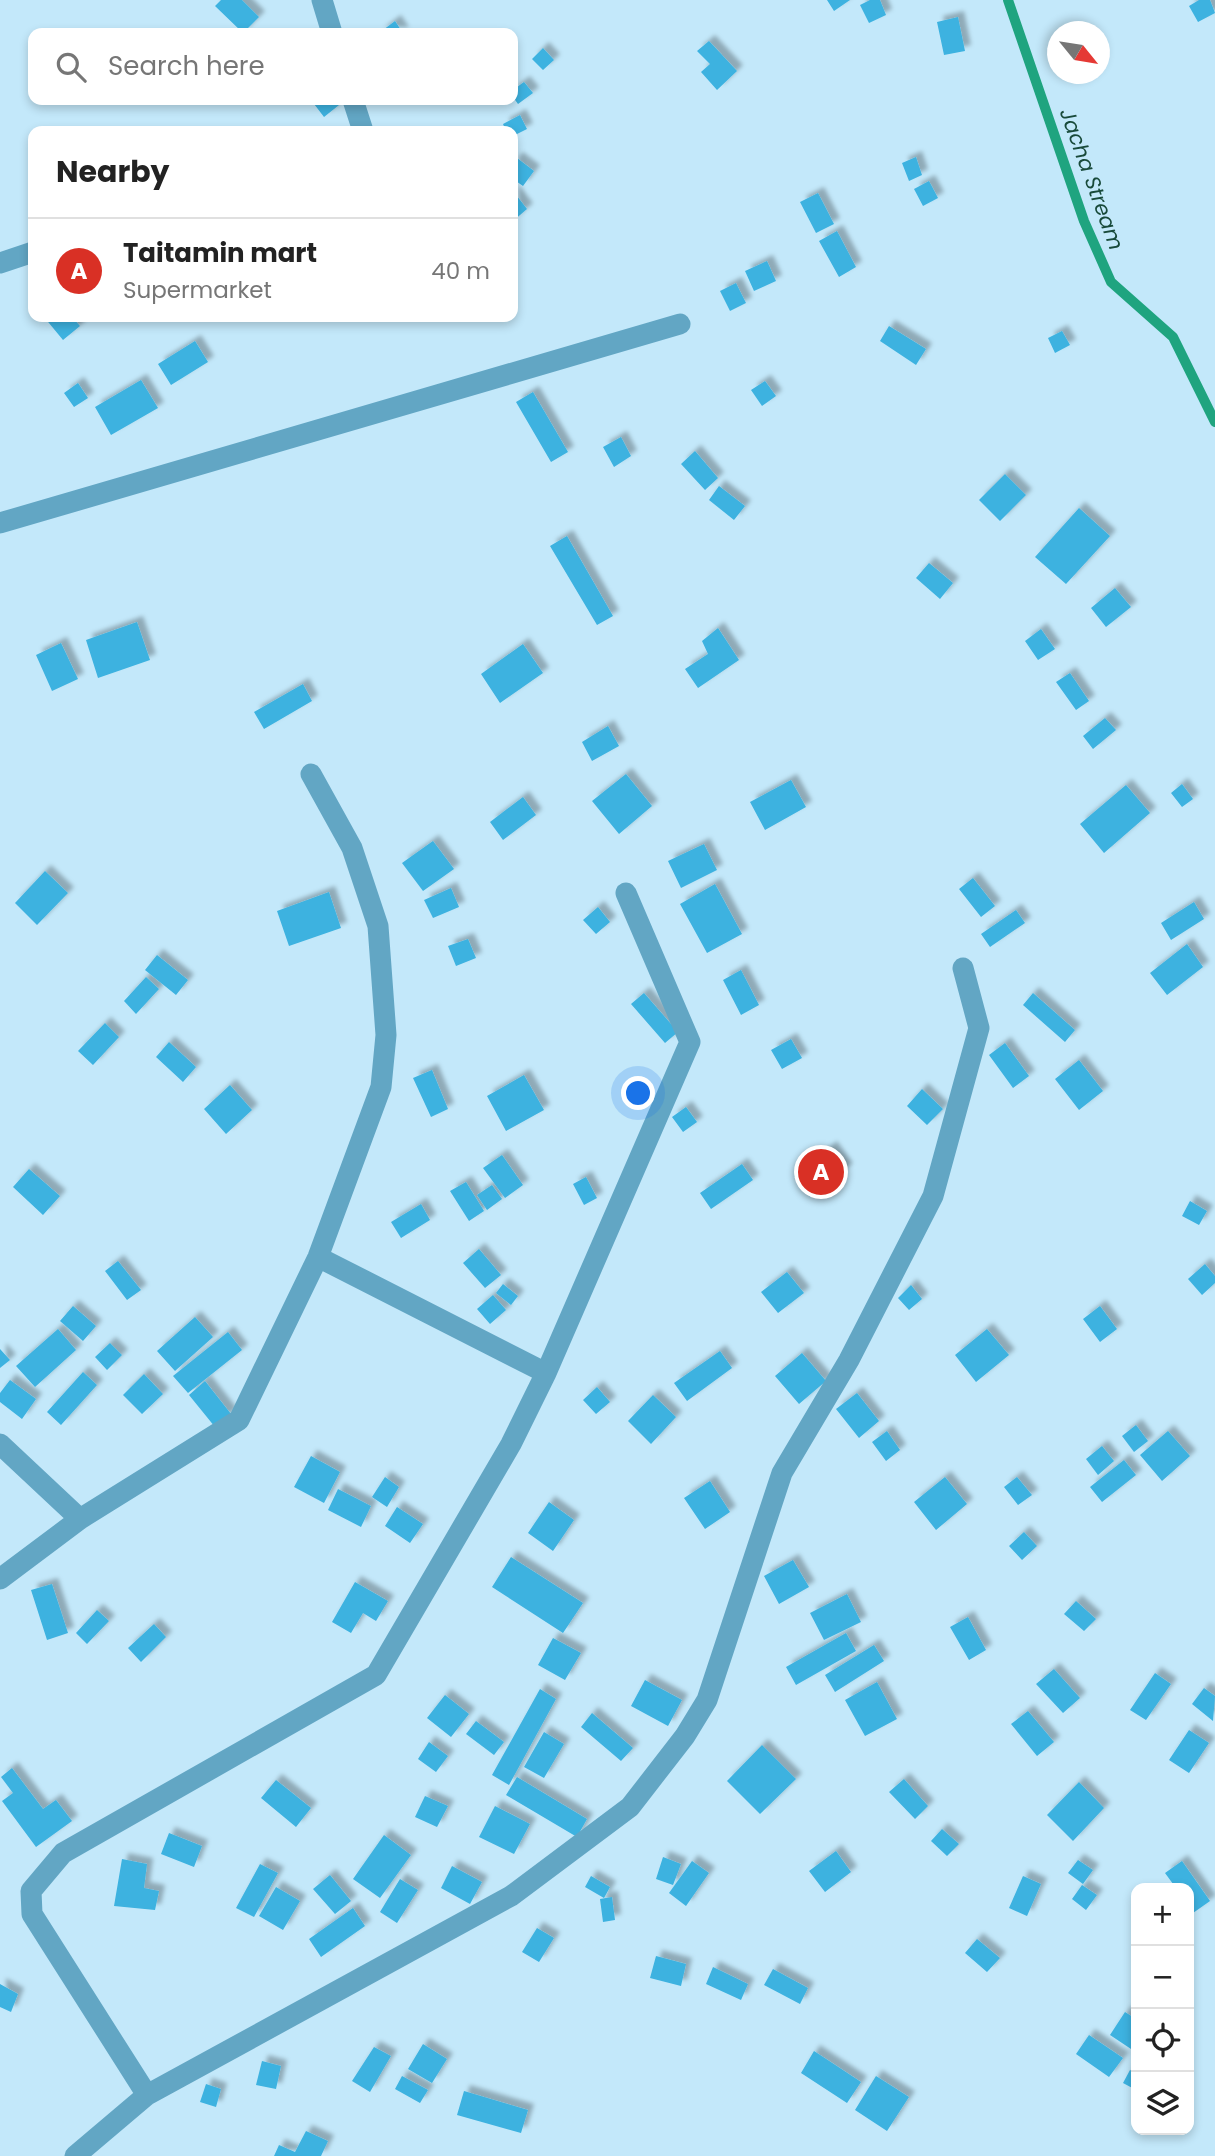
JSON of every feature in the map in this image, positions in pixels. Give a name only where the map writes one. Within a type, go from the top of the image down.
[{"type":"street","points":[[321,0],[330,28]]},
{"type":"street","points":[[355,105],[361,126]]},
{"type":"street","points":[[0,263],[28,254]]},
{"type":"street","points":[[0,523],[680,324]]},
{"type":"street","points":[[0,1579],[80,1519],[239,1420],[318,1257],[381,1087],[386,1035],[378,926],[352,848],[310,774]]},
{"type":"street","points":[[147,2095],[32,1914],[31,1891],[63,1853],[376,1675],[511,1444],[546,1373],[690,1042],[626,893]]},
{"type":"street","points":[[75,2156],[147,2095],[510,1896],[630,1807],[685,1737],[707,1700],[782,1474],[849,1360],[933,1196],[979,1028],[963,968]]},
{"type":"street","points":[[318,1257],[546,1373]]},
{"type":"street","points":[[0,1444],[80,1519]]},
{"type":"building","points":[[221,0],[242,0],[259,17],[248,28],[238,28],[215,6]]},
{"type":"building","points":[[827,0],[850,0],[834,11]]},
{"type":"building","points":[[870,0],[880,0],[886,15],[869,23],[860,5]]},
{"type":"building","points":[[1199,0],[1210,0],[1215,13],[1198,22],[1189,6]]},
{"type":"building","points":[[958,17],[965,51],[944,55],[937,22]]},
{"type":"building","points":[[395,21],[400,28],[386,28]]},
{"type":"building","points":[[709,41],[737,71],[717,90],[701,72],[710,64],[697,51]]},
{"type":"building","points":[[543,48],[554,60],[543,70],[532,59]]},
{"type":"building","points":[[524,82],[533,93],[518,104],[518,86]]},
{"type":"building","points":[[315,105],[339,105],[324,117]]},
{"type":"building","points":[[520,115],[527,129],[518,134],[518,126],[503,124]]},
{"type":"building","points":[[916,157],[922,175],[909,181],[902,163]]},
{"type":"building","points":[[518,159],[534,171],[523,186],[518,182]]},
{"type":"building","points":[[929,181],[938,198],[923,206],[914,189]]},
{"type":"building","points":[[818,193],[834,224],[816,233],[800,202]]},
{"type":"building","points":[[518,197],[527,209],[518,217]]},
{"type":"building","points":[[837,231],[856,267],[839,277],[819,241]]},
{"type":"building","points":[[767,261],[776,281],[754,291],[745,271]]},
{"type":"building","points":[[736,283],[746,303],[730,311],[720,291]]},
{"type":"building","points":[[48,322],[76,322],[80,326],[63,340]]},
{"type":"building","points":[[889,326],[926,349],[916,365],[880,341]]},
{"type":"building","points":[[1062,331],[1070,345],[1055,353],[1048,338]]},
{"type":"building","points":[[195,341],[208,362],[171,385],[158,364]]},
{"type":"building","points":[[141,380],[158,408],[111,435],[95,407]]},
{"type":"building","points":[[765,381],[776,396],[762,406],[751,390]]},
{"type":"building","points":[[78,383],[88,398],[74,407],[64,393]]},
{"type":"building","points":[[533,392],[568,452],[551,462],[516,402]]},
{"type":"building","points":[[621,437],[631,456],[614,467],[603,447]]},
{"type":"building","points":[[695,451],[718,478],[705,490],[681,464]]},
{"type":"building","points":[[1005,474],[1026,495],[1000,521],[979,500]]},
{"type":"building","points":[[719,486],[745,506],[734,520],[709,500]]},
{"type":"building","points":[[1079,508],[1110,536],[1066,584],[1035,557]]},
{"type":"building","points":[[567,536],[613,616],[597,625],[550,546]]},
{"type":"building","points":[[929,563],[953,583],[940,599],[916,578]]},
{"type":"building","points":[[1115,588],[1131,607],[1106,627],[1091,608]]},
{"type":"building","points":[[137,622],[150,660],[98,678],[86,640]]},
{"type":"building","points":[[718,628],[739,660],[698,688],[685,669],[708,654],[702,641]]},
{"type":"building","points":[[1041,629],[1055,649],[1038,660],[1025,641]]},
{"type":"building","points":[[61,643],[78,679],[52,691],[36,655]]},
{"type":"building","points":[[523,644],[543,673],[500,703],[481,674]]},
{"type":"building","points":[[1070,673],[1089,701],[1076,710],[1056,682]]},
{"type":"building","points":[[303,684],[312,701],[264,729],[254,712]]},
{"type":"building","points":[[1105,718],[1116,730],[1093,749],[1083,736]]},
{"type":"building","points":[[608,726],[619,746],[592,761],[582,742]]},
{"type":"building","points":[[626,774],[652,806],[619,834],[592,801]]},
{"type":"building","points":[[791,780],[806,807],[765,830],[750,802]]},
{"type":"building","points":[[1182,784],[1193,799],[1182,807],[1171,793]]},
{"type":"building","points":[[1126,785],[1150,813],[1104,853],[1080,824]]},
{"type":"building","points":[[523,797],[536,815],[503,840],[490,822]]},
{"type":"building","points":[[433,841],[454,869],[423,891],[402,863]]},
{"type":"building","points":[[704,844],[717,870],[681,888],[668,861]]},
{"type":"building","points":[[45,871],[68,893],[37,925],[15,903]]},
{"type":"building","points":[[973,878],[995,906],[981,917],[959,889]]},
{"type":"building","points":[[715,884],[742,934],[707,953],[680,904]]},
{"type":"building","points":[[451,888],[459,907],[433,918],[424,900]]},
{"type":"building","points":[[329,892],[341,928],[289,946],[277,911]]},
{"type":"building","points":[[1194,902],[1204,919],[1171,940],[1161,923]]},
{"type":"building","points":[[598,907],[610,922],[596,934],[583,920]]},
{"type":"building","points":[[1016,910],[1025,923],[990,947],[981,934]]},
{"type":"building","points":[[468,939],[476,958],[456,966],[448,946]]},
{"type":"building","points":[[1187,944],[1203,967],[1167,995],[1150,973]]},
{"type":"building","points":[[157,955],[188,980],[176,995],[145,970]]},
{"type":"building","points":[[741,970],[759,1005],[741,1015],[723,980]]},
{"type":"building","points":[[146,977],[159,989],[136,1014],[124,1001]]},
{"type":"building","points":[[644,993],[678,1032],[665,1043],[631,1004]]},
{"type":"building","points":[[1033,993],[1075,1030],[1065,1042],[1023,1005]]},
{"type":"building","points":[[105,1023],[119,1037],[93,1065],[78,1051]]},
{"type":"building","points":[[791,1039],[802,1058],[782,1069],[771,1050]]},
{"type":"building","points":[[169,1042],[196,1067],[183,1082],[156,1057]]},
{"type":"building","points":[[1005,1043],[1029,1076],[1013,1088],[989,1055]]},
{"type":"building","points":[[1079,1060],[1103,1091],[1079,1110],[1055,1079]]},
{"type":"building","points":[[432,1070],[448,1109],[431,1117],[413,1078]]},
{"type":"building","points":[[524,1075],[544,1110],[506,1131],[487,1096]]},
{"type":"building","points":[[230,1085],[252,1110],[226,1134],[204,1109]]},
{"type":"building","points":[[922,1089],[943,1109],[927,1125],[907,1106]]},
{"type":"building","points":[[686,1107],[697,1122],[683,1132],[672,1117]]},
{"type":"building","points":[[831,1147],[847,1169],[810,1197],[794,1176]]},
{"type":"building","points":[[502,1155],[523,1185],[505,1198],[483,1168]]},
{"type":"building","points":[[742,1164],[753,1180],[711,1209],[700,1193]]},
{"type":"building","points":[[29,1169],[60,1196],[43,1215],[13,1187]]},
{"type":"building","points":[[586,1177],[597,1198],[584,1205],[573,1184]]},
{"type":"building","points":[[466,1182],[484,1211],[469,1221],[450,1191]]},
{"type":"building","points":[[492,1185],[502,1199],[487,1210],[477,1195]]},
{"type":"building","points":[[1190,1201],[1207,1211],[1199,1225],[1182,1216]]},
{"type":"building","points":[[421,1204],[430,1220],[401,1238],[391,1222]]},
{"type":"building","points":[[479,1249],[501,1275],[485,1288],[463,1263]]},
{"type":"building","points":[[118,1261],[141,1290],[127,1300],[105,1271]]},
{"type":"building","points":[[1205,1264],[1215,1276],[1215,1283],[1202,1295],[1188,1279]]},
{"type":"building","points":[[787,1272],[804,1293],[778,1313],[761,1292]]},
{"type":"building","points":[[503,1284],[518,1296],[511,1305],[496,1293]]},
{"type":"building","points":[[911,1285],[922,1299],[909,1310],[898,1298]]},
{"type":"building","points":[[493,1295],[506,1310],[490,1324],[477,1309]]},
{"type":"building","points":[[73,1306],[96,1326],[83,1341],[60,1321]]},
{"type":"building","points":[[1100,1306],[1117,1329],[1100,1342],[1083,1319]]},
{"type":"building","points":[[195,1317],[213,1337],[175,1371],[157,1351]]},
{"type":"building","points":[[58,1329],[76,1350],[35,1387],[16,1366]]},
{"type":"building","points":[[987,1329],[1009,1355],[976,1382],[955,1355]]},
{"type":"building","points":[[228,1332],[242,1350],[188,1393],[173,1376]]},
{"type":"building","points":[[110,1343],[122,1355],[107,1370],[95,1357]]},
{"type":"building","points":[[0,1349],[10,1360],[0,1368]]},
{"type":"building","points":[[720,1351],[732,1368],[687,1401],[674,1383]]},
{"type":"building","points":[[802,1353],[826,1381],[799,1404],[775,1376]]},
{"type":"building","points":[[83,1372],[97,1385],[61,1425],[47,1412]]},
{"type":"building","points":[[144,1374],[163,1394],[142,1414],[123,1395]]},
{"type":"building","points":[[10,1380],[36,1399],[22,1419],[0,1402],[0,1393]]},
{"type":"building","points":[[205,1381],[231,1414],[215,1427],[189,1395]]},
{"type":"building","points":[[597,1387],[610,1402],[596,1414],[583,1400]]},
{"type":"building","points":[[857,1393],[879,1421],[859,1438],[836,1409]]},
{"type":"building","points":[[653,1395],[676,1417],[651,1444],[628,1421]]},
{"type":"building","points":[[1136,1425],[1148,1441],[1134,1452],[1122,1436]]},
{"type":"building","points":[[887,1431],[900,1450],[886,1461],[872,1442]]},
{"type":"building","points":[[1168,1431],[1190,1456],[1162,1481],[1140,1455]]},
{"type":"building","points":[[1102,1446],[1114,1461],[1098,1475],[1086,1459]]},
{"type":"building","points":[[311,1456],[340,1472],[324,1503],[294,1487]]},
{"type":"building","points":[[1124,1460],[1136,1475],[1102,1502],[1090,1487]]},
{"type":"building","points":[[385,1477],[399,1487],[387,1507],[372,1497]]},
{"type":"building","points":[[945,1477],[967,1504],[936,1530],[914,1502]]},
{"type":"building","points":[[1017,1477],[1032,1495],[1018,1505],[1004,1487]]},
{"type":"building","points":[[710,1481],[730,1512],[705,1529],[684,1498]]},
{"type":"building","points":[[338,1489],[371,1506],[361,1527],[328,1510]]},
{"type":"building","points":[[549,1502],[574,1520],[553,1551],[528,1533]]},
{"type":"building","points":[[397,1507],[423,1524],[410,1543],[385,1526]]},
{"type":"building","points":[[1024,1532],[1037,1546],[1022,1560],[1009,1546]]},
{"type":"building","points":[[511,1557],[583,1603],[563,1633],[492,1587]]},
{"type":"building","points":[[793,1560],[809,1587],[779,1604],[764,1576]]},
{"type":"building","points":[[355,1582],[388,1601],[376,1621],[363,1613],[351,1633],[332,1622]]},
{"type":"building","points":[[52,1584],[68,1633],[47,1640],[31,1590]]},
{"type":"building","points":[[847,1594],[861,1622],[824,1640],[810,1613]]},
{"type":"building","points":[[1076,1601],[1096,1619],[1084,1631],[1064,1614]]},
{"type":"building","points":[[97,1610],[109,1621],[87,1644],[76,1633]]},
{"type":"building","points":[[968,1617],[986,1650],[969,1660],[950,1627]]},
{"type":"building","points":[[154,1624],[166,1637],[141,1662],[128,1648]]},
{"type":"building","points":[[846,1633],[856,1651],[796,1685],[786,1667]]},
{"type":"building","points":[[553,1638],[581,1653],[565,1680],[538,1665]]},
{"type":"building","points":[[874,1645],[884,1661],[835,1692],[825,1675]]},
{"type":"building","points":[[1054,1669],[1080,1698],[1063,1713],[1036,1684]]},
{"type":"building","points":[[1155,1673],[1171,1684],[1146,1720],[1130,1710]]},
{"type":"building","points":[[645,1680],[682,1700],[668,1726],[631,1706]]},
{"type":"building","points":[[877,1682],[897,1719],[865,1736],[845,1700]]},
{"type":"building","points":[[1204,1688],[1215,1696],[1213,1721],[1192,1704]]},
{"type":"building","points":[[540,1689],[556,1699],[509,1785],[492,1775]]},
{"type":"building","points":[[445,1695],[469,1714],[451,1737],[427,1718]]},
{"type":"building","points":[[1028,1711],[1054,1742],[1037,1756],[1011,1724]]},
{"type":"building","points":[[592,1713],[633,1748],[621,1761],[581,1727]]},
{"type":"building","points":[[476,1721],[504,1742],[494,1755],[466,1734]]},
{"type":"building","points":[[1189,1730],[1209,1743],[1189,1773],[1169,1760]]},
{"type":"building","points":[[544,1732],[564,1744],[544,1778],[524,1767]]},
{"type":"building","points":[[429,1742],[448,1756],[436,1772],[418,1759]]},
{"type":"building","points":[[762,1745],[796,1779],[760,1814],[727,1781]]},
{"type":"building","points":[[12,1768],[43,1809],[56,1800],[72,1821],[36,1847],[2,1801],[13,1793],[1,1777]]},
{"type":"building","points":[[517,1777],[587,1819],[577,1837],[506,1795]]},
{"type":"building","points":[[904,1779],[928,1806],[915,1819],[889,1792]]},
{"type":"building","points":[[276,1780],[311,1808],[296,1827],[261,1798]]},
{"type":"building","points":[[1079,1782],[1104,1808],[1073,1841],[1047,1815]]},
{"type":"building","points":[[425,1796],[448,1806],[437,1827],[415,1817]]},
{"type":"building","points":[[495,1806],[530,1824],[514,1854],[479,1837]]},
{"type":"building","points":[[942,1829],[959,1844],[947,1856],[931,1841]]},
{"type":"building","points":[[169,1833],[202,1846],[194,1867],[161,1854]]},
{"type":"building","points":[[384,1835],[411,1855],[380,1898],[353,1879]]},
{"type":"building","points":[[836,1851],[851,1872],[825,1892],[809,1871]]},
{"type":"building","points":[[663,1857],[681,1864],[673,1885],[656,1879]]},
{"type":"building","points":[[122,1859],[147,1864],[144,1888],[159,1891],[155,1910],[114,1906]]},
{"type":"building","points":[[1078,1860],[1093,1870],[1083,1884],[1068,1873]]},
{"type":"building","points":[[692,1861],[709,1873],[686,1906],[669,1893]]},
{"type":"building","points":[[1182,1861],[1210,1901],[1194,1912],[1194,1883],[1172,1883],[1165,1873]]},
{"type":"building","points":[[260,1864],[278,1873],[254,1917],[236,1908]]},
{"type":"building","points":[[452,1866],[482,1882],[470,1904],[441,1888]]},
{"type":"building","points":[[330,1875],[351,1901],[335,1914],[313,1889]]},
{"type":"building","points":[[591,1876],[610,1887],[604,1898],[585,1887]]},
{"type":"building","points":[[1023,1876],[1041,1884],[1027,1916],[1009,1908]]},
{"type":"building","points":[[400,1879],[418,1890],[397,1923],[380,1912]]},
{"type":"building","points":[[1082,1885],[1097,1895],[1086,1910],[1072,1899]]},
{"type":"building","points":[[276,1887],[300,1901],[283,1930],[259,1916]]},
{"type":"building","points":[[612,1897],[615,1920],[603,1922],[600,1899]]},
{"type":"building","points":[[353,1908],[365,1926],[321,1957],[309,1939]]},
{"type":"building","points":[[537,1928],[554,1938],[539,1962],[522,1952]]},
{"type":"building","points":[[977,1939],[1000,1958],[987,1972],[965,1953]]},
{"type":"building","points":[[656,1956],[686,1964],[681,1986],[650,1978]]},
{"type":"building","points":[[713,1967],[748,1984],[741,2000],[706,1984]]},
{"type":"building","points":[[773,1969],[808,1988],[800,2004],[764,1985]]},
{"type":"building","points":[[0,1984],[18,1994],[11,2012],[0,2007]]},
{"type":"building","points":[[1125,2012],[1131,2016],[1131,2049],[1110,2035]]},
{"type":"building","points":[[1089,2035],[1123,2058],[1109,2077],[1076,2054]]},
{"type":"building","points":[[423,2044],[447,2059],[432,2083],[408,2069]]},
{"type":"building","points":[[374,2047],[391,2056],[370,2092],[352,2081]]},
{"type":"building","points":[[814,2051],[861,2082],[847,2103],[801,2073]]},
{"type":"building","points":[[262,2061],[281,2066],[276,2089],[256,2085]]},
{"type":"building","points":[[1130,2070],[1131,2070],[1131,2087],[1123,2083]]},
{"type":"building","points":[[402,2076],[428,2090],[420,2103],[395,2089]]},
{"type":"building","points":[[876,2076],[909,2097],[887,2131],[855,2110]]},
{"type":"building","points":[[206,2084],[221,2089],[216,2107],[200,2102]]},
{"type":"building","points":[[464,2091],[528,2110],[521,2133],[457,2115]]},
{"type":"building","points":[[306,2131],[328,2141],[321,2156],[274,2156],[279,2145],[295,2152]]},
{"type":"waterway","name":"Jacha Stream","points":[[1008,0],[1084,221],[1111,282],[1173,337],[1215,422]]},
{"type":"place","name":"Taitamin mart","points":[[821,1172]]}]
